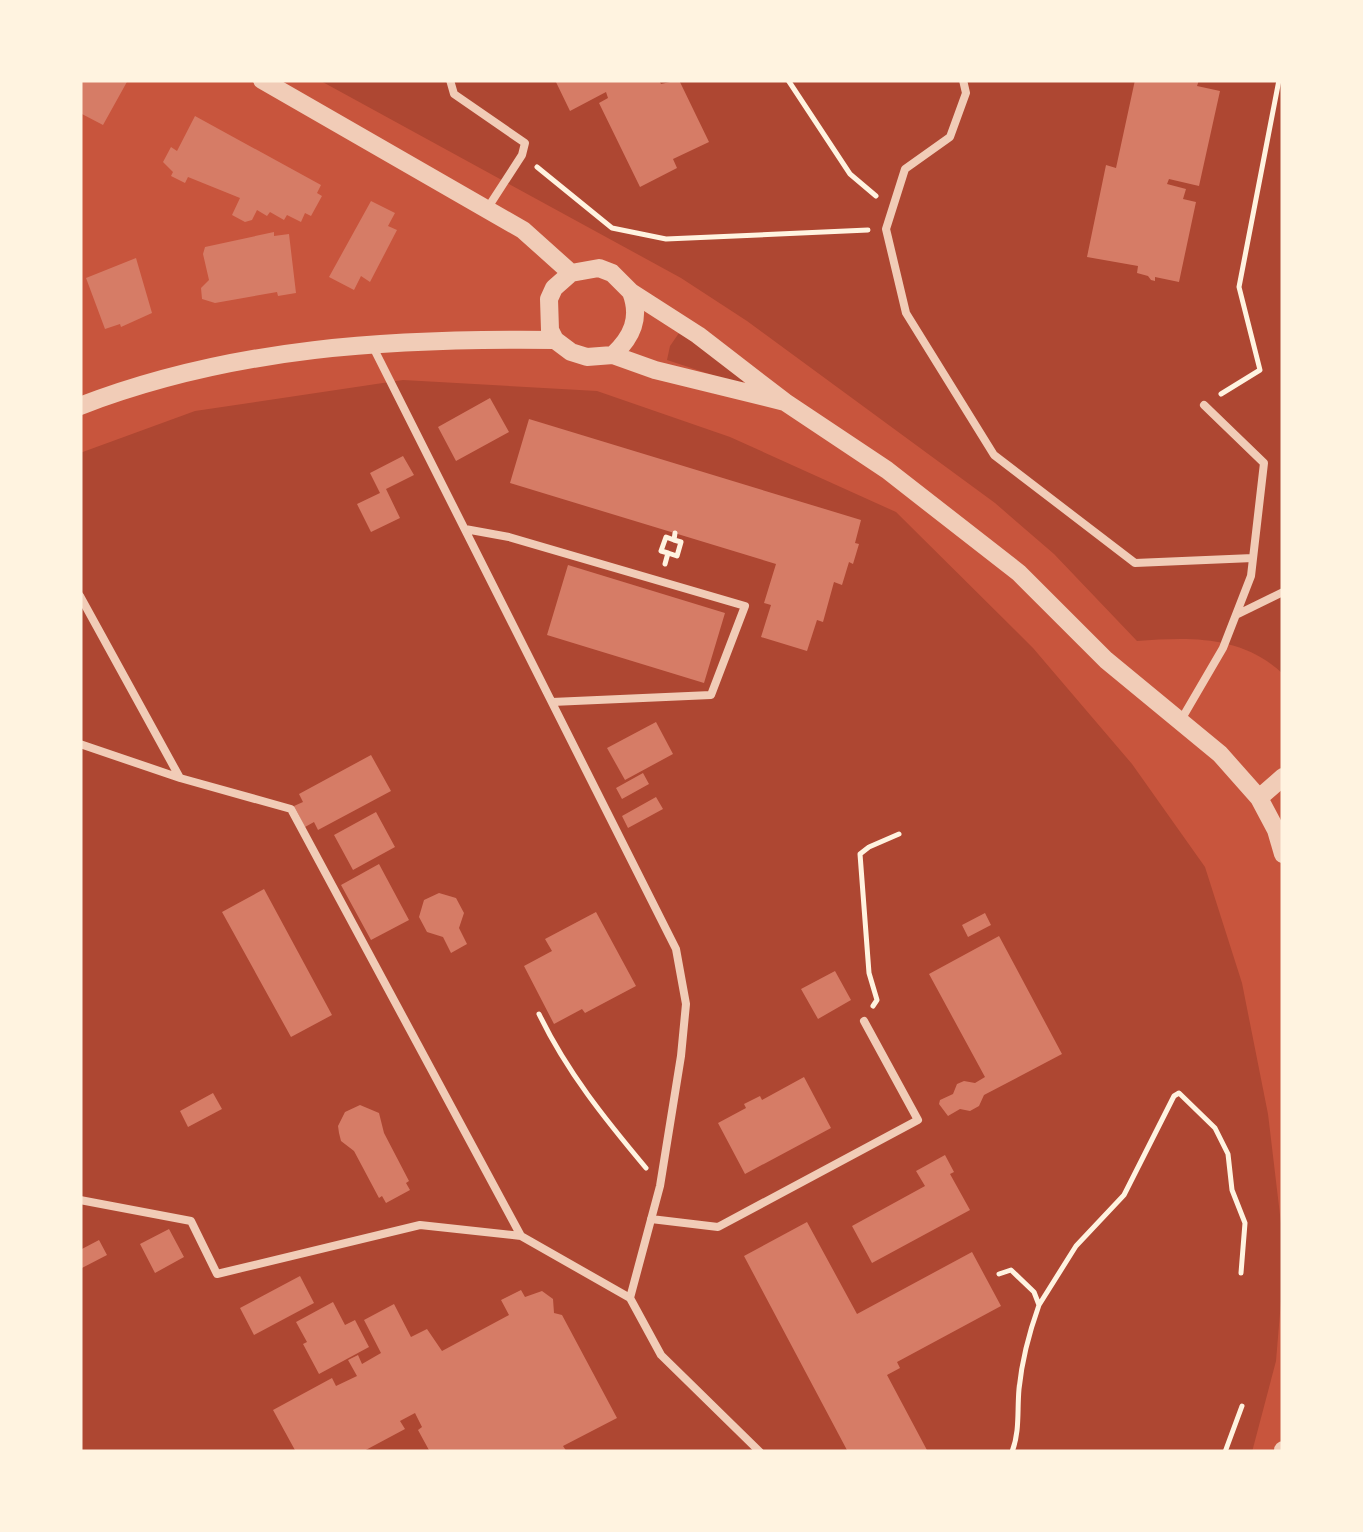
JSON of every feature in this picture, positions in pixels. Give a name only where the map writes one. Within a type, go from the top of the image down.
[{"type":"street","points":[[262,80],[523,230],[572,273]]},
{"type":"street","points":[[785,402],[655,370],[613,355],[587,357],[571,352],[555,340],[547,318],[554,288],[572,273],[599,268],[612,273],[632,292],[698,334],[785,402],[887,470],[1019,574],[1106,660],[1220,754],[1259,798],[1283,854]]},
{"type":"street","points":[[613,355],[635,324],[632,292]]},
{"type":"street","points":[[80,406],[202,366],[290,351],[449,338],[555,340]]},
{"type":"street","points":[[1259,798],[1283,777]]},
{"type":"lane","points":[[450,80],[454,94],[525,142],[522,154],[487,209]]},
{"type":"lane","points":[[963,80],[966,93],[950,137],[905,168],[886,229],[906,313],[994,455],[1135,563],[1253,558]]},
{"type":"lane","points":[[370,342],[676,949],[686,1004],[660,1186],[630,1298]]},
{"type":"lane","points":[[1181,720],[1222,648],[1251,576],[1264,463],[1204,404]]},
{"type":"lane","points":[[464,529],[509,537],[744,606],[711,695],[552,702]]},
{"type":"lane","points":[[1236,614],[1283,592]]},
{"type":"lane","points":[[80,596],[180,778]]},
{"type":"lane","points":[[80,744],[180,778],[291,809],[521,1236]]},
{"type":"lane","points":[[651,1220],[718,1227],[918,1120],[864,1021]]},
{"type":"lane","points":[[80,1200],[192,1221],[217,1274],[420,1225],[521,1236],[630,1298],[661,1355],[760,1452]]},
{"type":"path","points":[[788,80],[850,174],[892,210]]},
{"type":"path","points":[[1204,404],[1260,370],[1240,286],[1278,80]]},
{"type":"path","points":[[522,154],[612,228],[666,238],[886,229]]},
{"type":"path","points":[[675,536],[682,542],[678,556],[665,552],[666,537],[675,536]]},
{"type":"path","points":[[864,1021],[877,1000],[869,973],[860,854],[898,834]]},
{"type":"path","points":[[539,1014],[578,1085],[660,1186]]},
{"type":"path","points":[[1012,1452],[1018,1436],[1026,1340],[1039,1305],[1076,1246],[1124,1196],[1179,1092],[1215,1128],[1228,1154],[1232,1190],[1245,1223],[1241,1273]]},
{"type":"path","points":[[999,1274],[1011,1270],[1034,1292],[1039,1305]]},
{"type":"path","points":[[1225,1452],[1242,1406]]},
{"type":"shaded area","points":[[319,80],[1283,80],[1283,674],[1267,661],[1233,645],[1196,639],[1137,641],[1054,554],[995,503],[747,321],[681,278]]},
{"type":"shaded area","points":[[679,333],[743,377],[743,383],[667,360]]},
{"type":"shaded area","points":[[403,380],[597,391],[730,437],[896,512],[1033,648],[1132,764],[1205,867],[1242,983],[1268,1114],[1283,1240],[1283,1277],[1276,1361],[1252,1452],[80,1452],[80,453],[195,411]]},
{"type":"building","points":[[80,80],[128,80],[103,125],[80,113]]},
{"type":"building","points":[[555,80],[659,80],[661,84],[679,80],[709,142],[673,159],[677,168],[640,187],[599,103],[608,98],[606,92],[570,111]]},
{"type":"building","points":[[1135,80],[1199,80],[1197,86],[1220,91],[1199,186],[1169,179],[1167,184],[1186,189],[1183,199],[1196,202],[1179,282],[1155,277],[1155,281],[1151,280],[1137,273],[1138,266],[1087,257],[1106,165],[1116,168]]},
{"type":"building","points":[[195,116],[321,185],[317,193],[322,196],[311,216],[305,213],[301,222],[287,215],[284,220],[270,212],[267,216],[257,210],[252,220],[245,222],[232,215],[240,198],[188,177],[185,183],[171,176],[173,172],[163,162],[171,147],[177,151]]},
{"type":"building","points":[[371,201],[395,213],[388,226],[397,230],[370,282],[361,276],[354,290],[329,277]]},
{"type":"building","points":[[274,232],[274,236],[289,234],[296,293],[278,296],[277,292],[215,303],[202,299],[201,288],[209,280],[205,247]]},
{"type":"building","points":[[136,258],[152,313],[121,327],[120,324],[105,329],[86,278]]},
{"type":"building","points":[[490,398],[509,432],[456,461],[438,427]]},
{"type":"building","points":[[529,419],[861,520],[853,564],[849,562],[842,585],[834,582],[823,622],[817,620],[807,651],[761,637],[771,605],[764,603],[776,564],[510,483]]},
{"type":"building","points":[[403,456],[414,475],[386,489],[400,518],[371,532],[357,504],[380,493],[370,473]]},
{"type":"building","points":[[568,565],[725,613],[704,683],[547,635]]},
{"type":"building","points":[[656,722],[673,754],[625,780],[607,748]]},
{"type":"building","points":[[371,755],[391,791],[318,830],[314,822],[305,827],[294,806],[303,802],[299,794]]},
{"type":"building","points":[[643,773],[649,784],[622,799],[616,788]]},
{"type":"building","points":[[656,797],[663,809],[628,828],[622,816]]},
{"type":"building","points":[[376,812],[395,847],[353,870],[334,835]]},
{"type":"building","points":[[379,864],[409,920],[371,940],[341,885]]},
{"type":"building","points":[[264,889],[332,1015],[291,1037],[222,912]]},
{"type":"building","points":[[439,893],[456,898],[464,913],[459,928],[467,944],[451,953],[443,937],[427,932],[419,917],[424,900]]},
{"type":"building","points":[[596,912],[636,986],[585,1013],[582,1009],[554,1024],[524,966],[552,951],[545,939]]},
{"type":"building","points":[[985,913],[991,925],[968,937],[962,925]]},
{"type":"building","points":[[999,936],[1062,1054],[984,1095],[979,1106],[970,1111],[960,1109],[948,1116],[940,1100],[953,1094],[957,1084],[975,1083],[985,1077],[929,974]]},
{"type":"building","points":[[835,971],[851,1000],[818,1019],[801,989]]},
{"type":"building","points":[[804,1077],[831,1128],[745,1174],[718,1123],[746,1108],[744,1104],[760,1096],[762,1100]]},
{"type":"building","points":[[213,1093],[222,1109],[188,1127],[180,1111]]},
{"type":"building","points":[[360,1105],[379,1113],[384,1133],[409,1181],[406,1183],[410,1190],[386,1203],[382,1196],[379,1198],[354,1151],[341,1141],[338,1126],[345,1112]]},
{"type":"building","points":[[945,1155],[954,1172],[950,1174],[970,1210],[872,1263],[852,1226],[925,1186],[916,1171]]},
{"type":"building","points":[[807,1222],[857,1314],[972,1252],[1001,1306],[897,1362],[900,1368],[887,1375],[928,1452],[848,1452],[744,1256]]},
{"type":"building","points":[[169,1229],[184,1257],[155,1273],[140,1244]]},
{"type":"building","points":[[99,1240],[107,1255],[80,1269],[80,1250]]},
{"type":"building","points":[[300,1276],[314,1303],[254,1335],[240,1308]]},
{"type":"building","points":[[521,1290],[525,1297],[542,1291],[553,1299],[554,1313],[562,1315],[617,1418],[563,1446],[567,1452],[430,1452],[418,1430],[422,1427],[415,1413],[400,1421],[405,1429],[362,1452],[296,1452],[273,1410],[332,1378],[336,1386],[357,1376],[348,1360],[358,1355],[362,1364],[381,1353],[364,1320],[394,1304],[411,1337],[427,1329],[442,1351],[509,1315],[501,1300]]},
{"type":"building","points":[[333,1302],[345,1325],[355,1320],[369,1347],[319,1374],[296,1322]]}]
